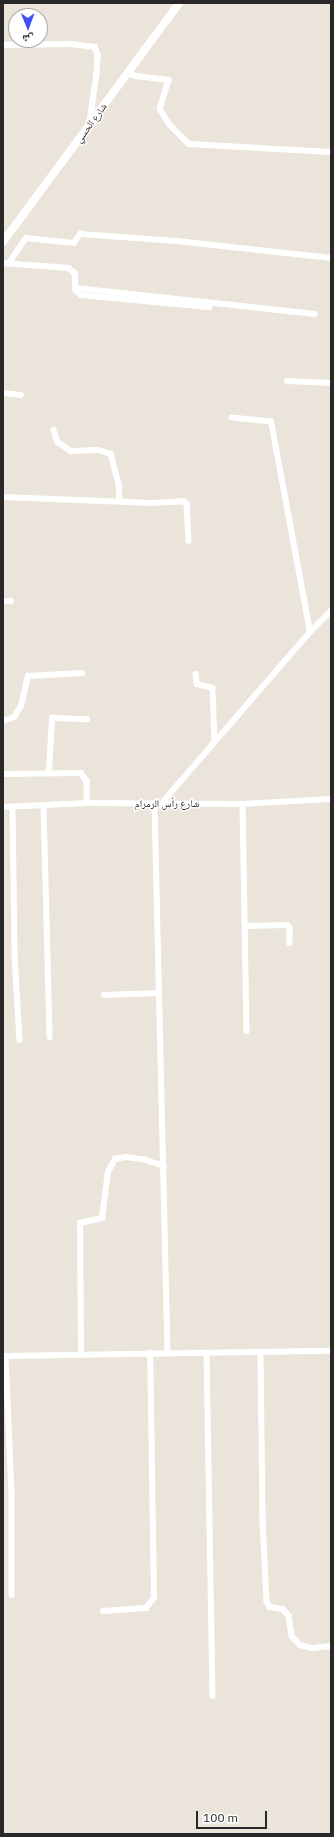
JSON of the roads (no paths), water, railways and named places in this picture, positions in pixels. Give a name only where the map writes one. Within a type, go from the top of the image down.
[{"type":"street","name":"شارع الحسي","points":[[3,242],[179,3]]},
{"type":"street","points":[[3,45],[71,44],[95,47],[98,55],[97,73],[89,125]]},
{"type":"street","points":[[127,73],[136,76],[169,80],[160,109],[170,125],[189,144],[331,152]]},
{"type":"street","points":[[6,263],[26,238],[74,243],[80,234],[177,241],[331,258]]},
{"type":"street","points":[[6,263],[68,268],[75,273],[76,288],[81,295],[209,307]]},
{"type":"street","points":[[76,288],[315,314]]},
{"type":"street","points":[[287,381],[331,383]]},
{"type":"street","points":[[3,393],[21,395]]},
{"type":"street","points":[[232,418],[271,422],[310,632]]},
{"type":"street","points":[[54,430],[58,442],[71,451],[98,450],[111,454],[119,484],[120,501]]},
{"type":"street","points":[[3,497],[186,502],[189,541]]},
{"type":"street","points":[[3,601],[11,601]]},
{"type":"street","points":[[168,1353],[159,993],[158,804],[215,742],[310,632],[331,611]]},
{"type":"street","points":[[3,721],[14,717],[21,706],[28,676],[82,673]]},
{"type":"street","points":[[196,674],[197,684],[213,688],[215,742]]},
{"type":"street","points":[[49,773],[52,718],[87,719]]},
{"type":"street","points":[[3,774],[81,773],[87,782],[87,803]]},
{"type":"street","name":"شارع رأس الرمرام","points":[[3,807],[87,803],[243,804],[331,798]]},
{"type":"street","points":[[243,804],[247,1031]]},
{"type":"street","points":[[13,806],[15,956],[20,1040]]},
{"type":"street","points":[[44,806],[50,1037]]},
{"type":"street","points":[[246,926],[287,925],[290,928],[290,943]]},
{"type":"street","points":[[104,996],[159,993]]},
{"type":"street","points":[[81,1354],[80,1223],[102,1218],[108,1172],[111,1162],[115,1159],[126,1157],[143,1159],[164,1166]]},
{"type":"street","points":[[12,1595],[12,1492],[4,1356],[331,1351]]},
{"type":"street","points":[[207,1352],[213,1696]]},
{"type":"street","points":[[262,1352],[263,1520],[268,1602],[270,1607],[283,1609],[289,1616],[292,1636],[300,1645],[312,1648],[331,1646]]},
{"type":"street","points":[[103,1611],[146,1608],[154,1598],[150,1353]]}]
